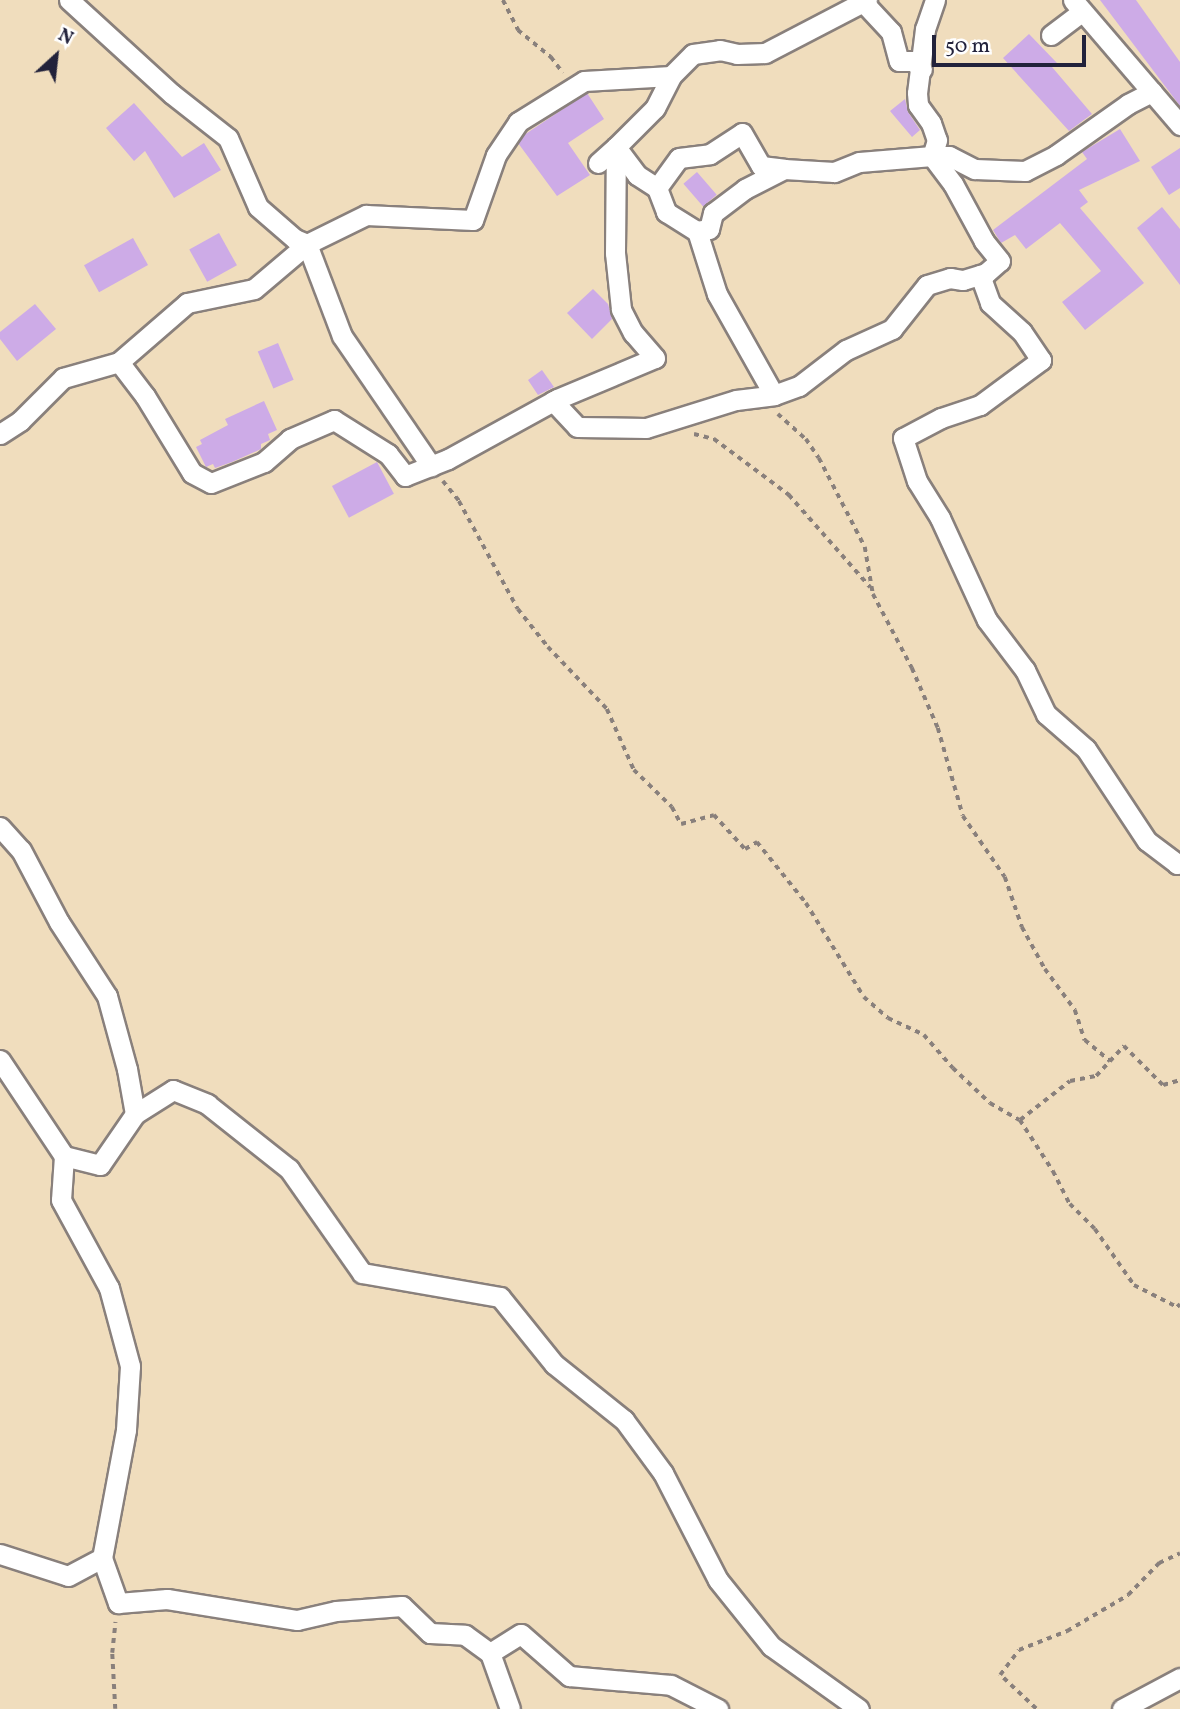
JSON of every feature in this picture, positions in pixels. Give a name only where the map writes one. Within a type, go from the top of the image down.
[{"type":"street","points":[[69,0],[172,94],[228,138],[258,207],[295,239],[307,244],[342,336],[431,466]]},
{"type":"street","points":[[932,156],[937,140],[931,123],[918,104],[925,29],[935,0]]},
{"type":"street","points":[[598,163],[656,108],[671,76],[693,54],[720,50],[737,54],[765,53],[865,1],[891,32],[899,61],[913,61],[922,69]]},
{"type":"street","points":[[1051,35],[1077,6],[1180,125]]},
{"type":"street","points":[[0,434],[20,421],[63,378],[119,362],[187,303],[254,289],[307,244],[366,215],[473,220],[496,155],[517,122],[584,81],[671,76]]},
{"type":"street","points":[[657,188],[679,158],[710,154],[742,133],[761,166],[834,172],[859,162],[949,156],[975,169],[1004,173],[1025,171],[1056,155],[1128,104],[1152,92]]},
{"type":"street","points":[[119,362],[145,396],[192,473],[211,483],[264,462],[290,439],[334,420],[388,454],[405,476],[431,466],[553,401],[655,358],[633,333],[621,309],[615,253],[616,147]]},
{"type":"street","points":[[616,147],[638,175],[657,188],[666,212],[697,231],[717,294],[766,396]]},
{"type":"street","points":[[553,401],[577,427],[646,428],[736,400],[766,396],[799,386],[846,349],[892,330],[927,285],[980,275],[1000,261],[984,241],[953,184],[932,156]]},
{"type":"street","points":[[697,231],[709,229],[713,213],[745,189],[784,169]]},
{"type":"street","points":[[980,275],[990,303],[1022,332],[1041,360],[980,405],[930,423],[903,438],[913,470],[940,518],[987,620],[1025,670],[1046,714],[1086,749],[1147,841],[1177,864],[1180,863]]},
{"type":"street","points":[[0,827],[21,850],[59,922],[107,996],[127,1069],[135,1114]]},
{"type":"street","points":[[0,1060],[64,1156],[61,1200],[109,1289],[130,1366],[126,1430],[102,1558],[118,1602],[167,1600],[297,1620],[336,1611],[402,1606],[430,1633],[465,1634],[490,1653],[510,1709]]},
{"type":"street","points":[[64,1156],[100,1165],[135,1114],[173,1090],[207,1104],[289,1169],[362,1273],[500,1297],[554,1364],[624,1420],[663,1473],[718,1580],[771,1646],[859,1709]]},
{"type":"street","points":[[0,1554],[68,1576],[102,1558]]},
{"type":"street","points":[[490,1653],[521,1634],[569,1676],[671,1685],[718,1709]]},
{"type":"street","points":[[1122,1709],[1180,1678]]},
{"type":"path","points":[[503,0],[518,30],[551,57],[574,87]]},
{"type":"path","points":[[766,396],[819,458],[865,547],[872,589]]},
{"type":"path","points":[[688,433],[714,439],[789,495],[872,589],[912,668],[937,728],[963,816],[1005,877],[1022,927],[1045,969],[1075,1010],[1085,1040],[1110,1061]]},
{"type":"path","points":[[431,466],[459,501],[517,609],[548,648],[607,709],[634,770],[672,807],[681,824],[714,815],[745,849],[757,842],[807,903],[864,997],[888,1018],[924,1035],[953,1068],[990,1103],[1020,1120],[1070,1204],[1094,1229],[1134,1284],[1179,1307]]},
{"type":"path","points":[[1020,1120],[1070,1081],[1096,1076],[1124,1046],[1163,1085],[1180,1080]]},
{"type":"path","points":[[1036,1709],[1000,1675],[1019,1650],[1067,1631],[1128,1595],[1160,1563],[1180,1553]]},
{"type":"path","points":[[115,1709],[112,1653],[118,1602]]},
{"type":"building","points":[[1100,0],[1136,0],[1180,62],[1180,106]]},
{"type":"building","points":[[1029,34],[1057,63],[1052,67],[1092,114],[1069,131],[1003,58]]},
{"type":"building","points":[[587,93],[604,119],[568,143],[590,175],[557,196],[518,143],[524,135]]},
{"type":"building","points":[[905,99],[908,112],[920,130],[912,137],[890,111]]},
{"type":"building","points":[[134,103],[182,157],[204,143],[221,170],[174,198],[145,151],[134,161],[106,128]]},
{"type":"building","points":[[1120,129],[1140,161],[1079,190],[1088,202],[1080,208],[1144,283],[1085,330],[1062,302],[1101,271],[1060,223],[1026,249],[1015,235],[1001,243],[993,230],[1087,159],[1082,152]]},
{"type":"building","points":[[1180,148],[1180,188],[1169,195],[1151,167]]},
{"type":"building","points":[[697,172],[717,195],[703,206],[683,184]]},
{"type":"building","points":[[1162,207],[1180,229],[1180,285],[1137,228]]},
{"type":"building","points":[[219,233],[237,265],[207,282],[189,249]]},
{"type":"building","points":[[133,238],[148,265],[99,292],[84,265]]},
{"type":"building","points":[[593,289],[608,304],[612,319],[592,339],[567,313]]},
{"type":"building","points":[[35,304],[56,329],[17,361],[0,339],[0,332]]},
{"type":"building","points":[[278,343],[294,380],[273,388],[258,352]]},
{"type":"building","points":[[542,370],[554,387],[538,395],[528,380]]},
{"type":"building","points":[[264,401],[277,430],[268,434],[270,440],[261,444],[261,449],[232,462],[215,468],[213,464],[206,467],[196,447],[202,444],[200,440],[228,425],[225,419]]},
{"type":"building","points":[[377,462],[394,494],[349,518],[332,486]]}]
